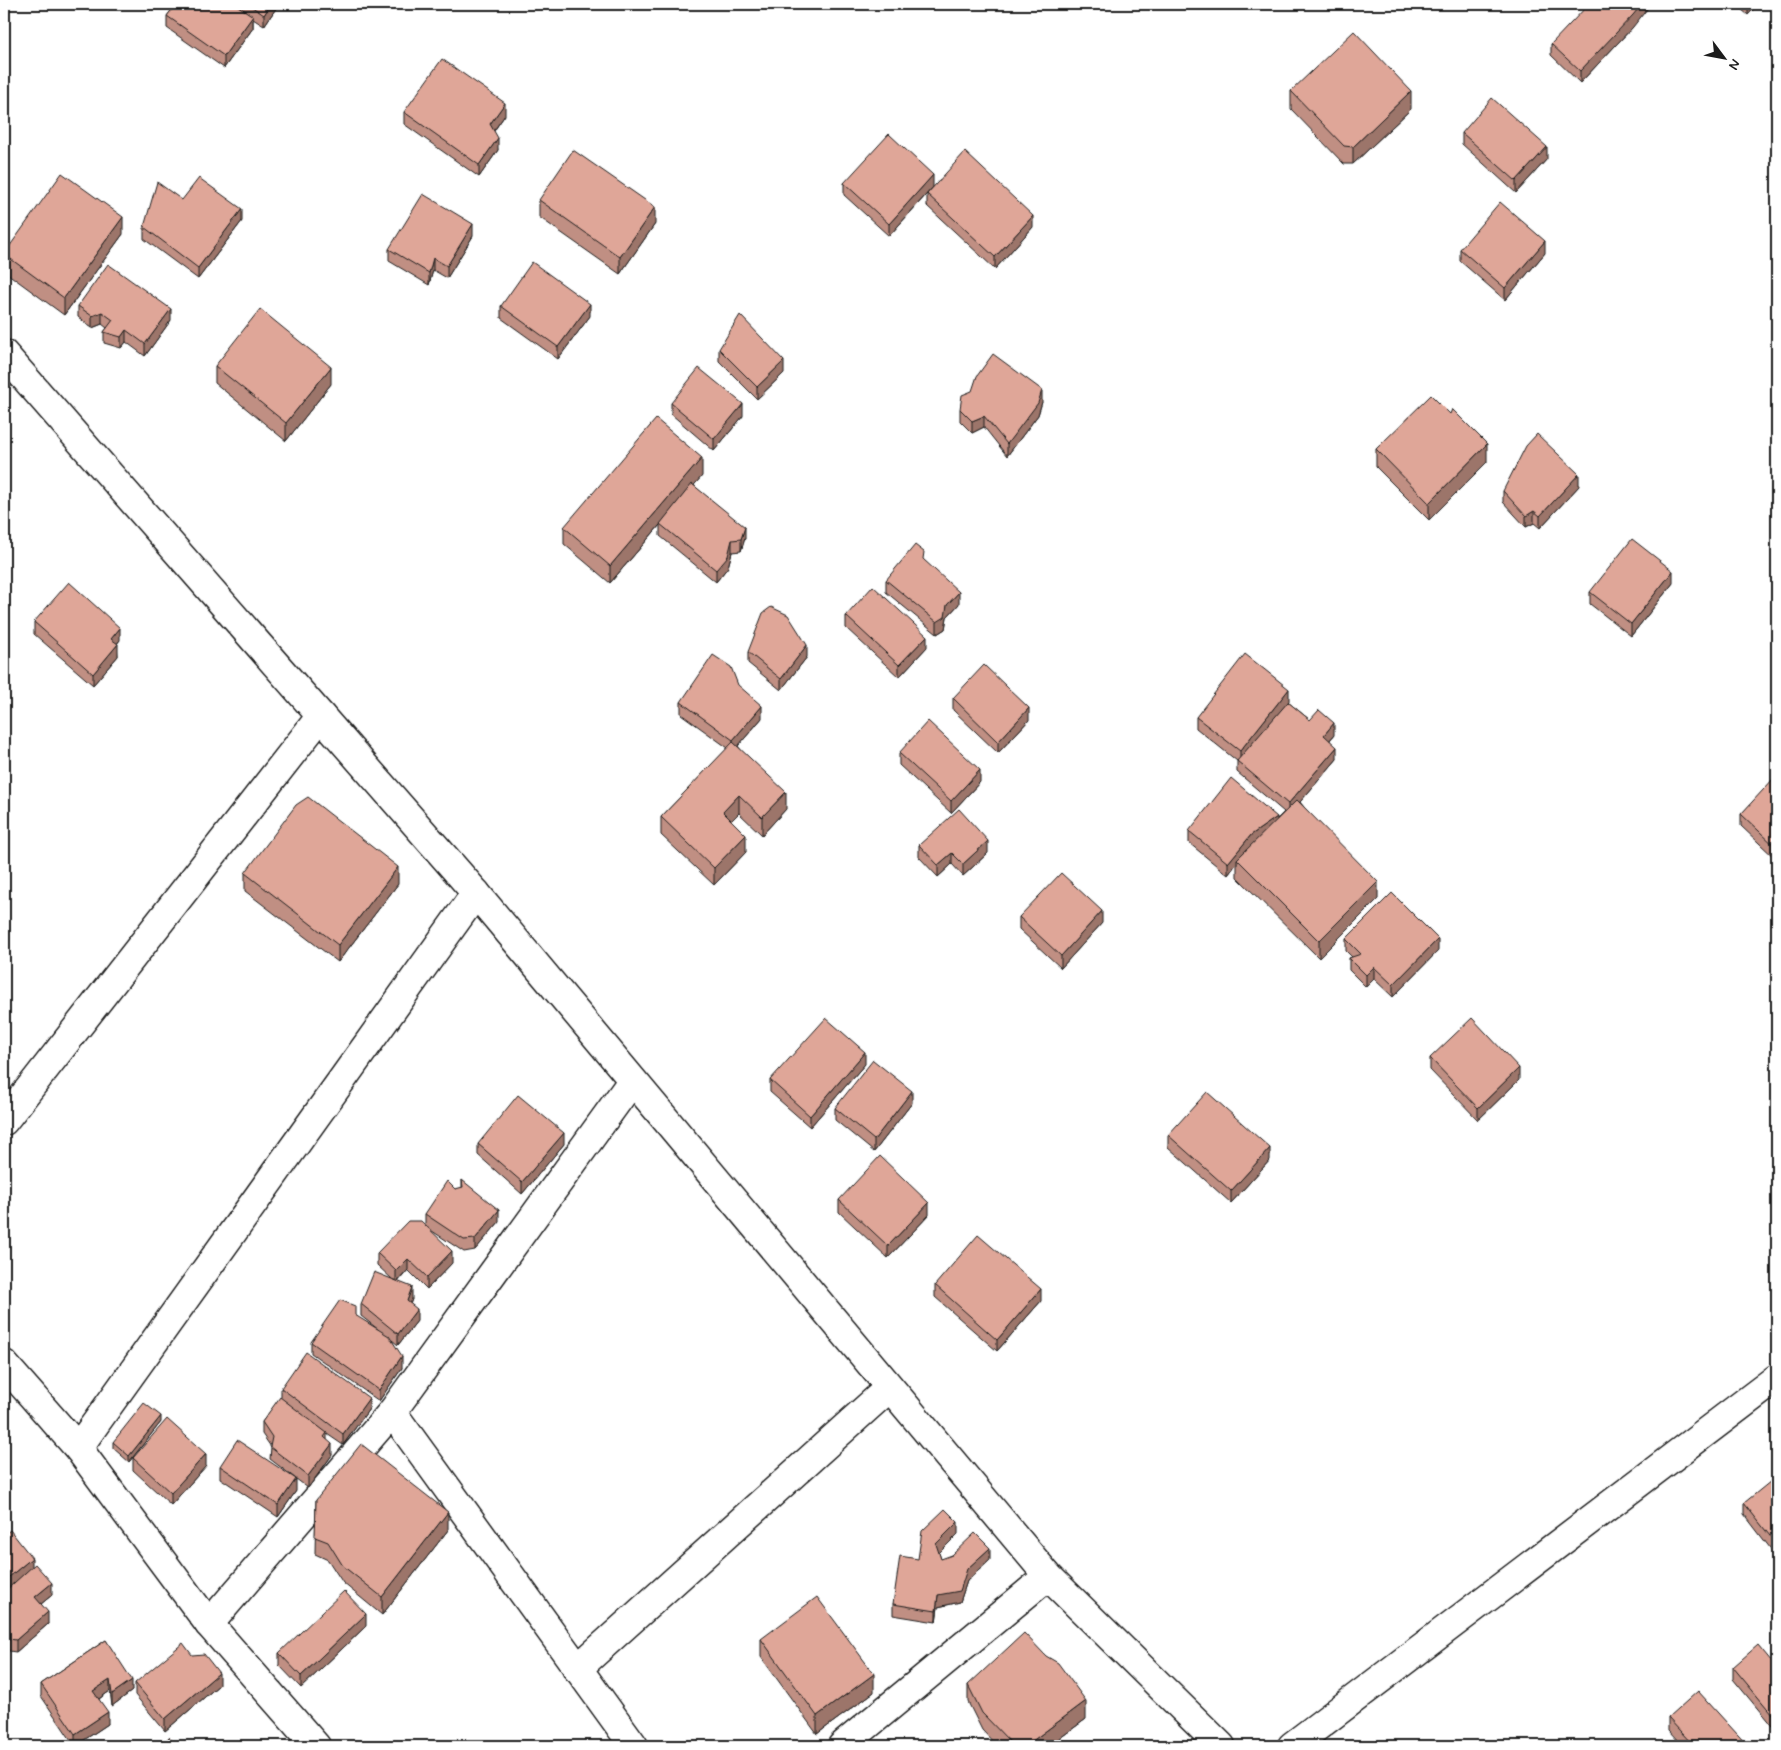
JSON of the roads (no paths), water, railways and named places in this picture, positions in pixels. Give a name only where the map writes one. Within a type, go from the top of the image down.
[{"type":"street","points":[[4,354],[476,893],[1048,1576],[1221,1746]]},
{"type":"street","points":[[4,1121],[321,716]]},
{"type":"street","points":[[78,1448],[476,893]]},
{"type":"street","points":[[209,1624],[392,1412],[632,1081]]},
{"type":"street","points":[[4,1364],[78,1448],[209,1624],[316,1746]]},
{"type":"street","points":[[1292,1746],[1777,1378]]},
{"type":"street","points":[[577,1669],[890,1388]]},
{"type":"street","points":[[392,1412],[634,1746]]},
{"type":"street","points":[[842,1746],[1048,1576]]}]
